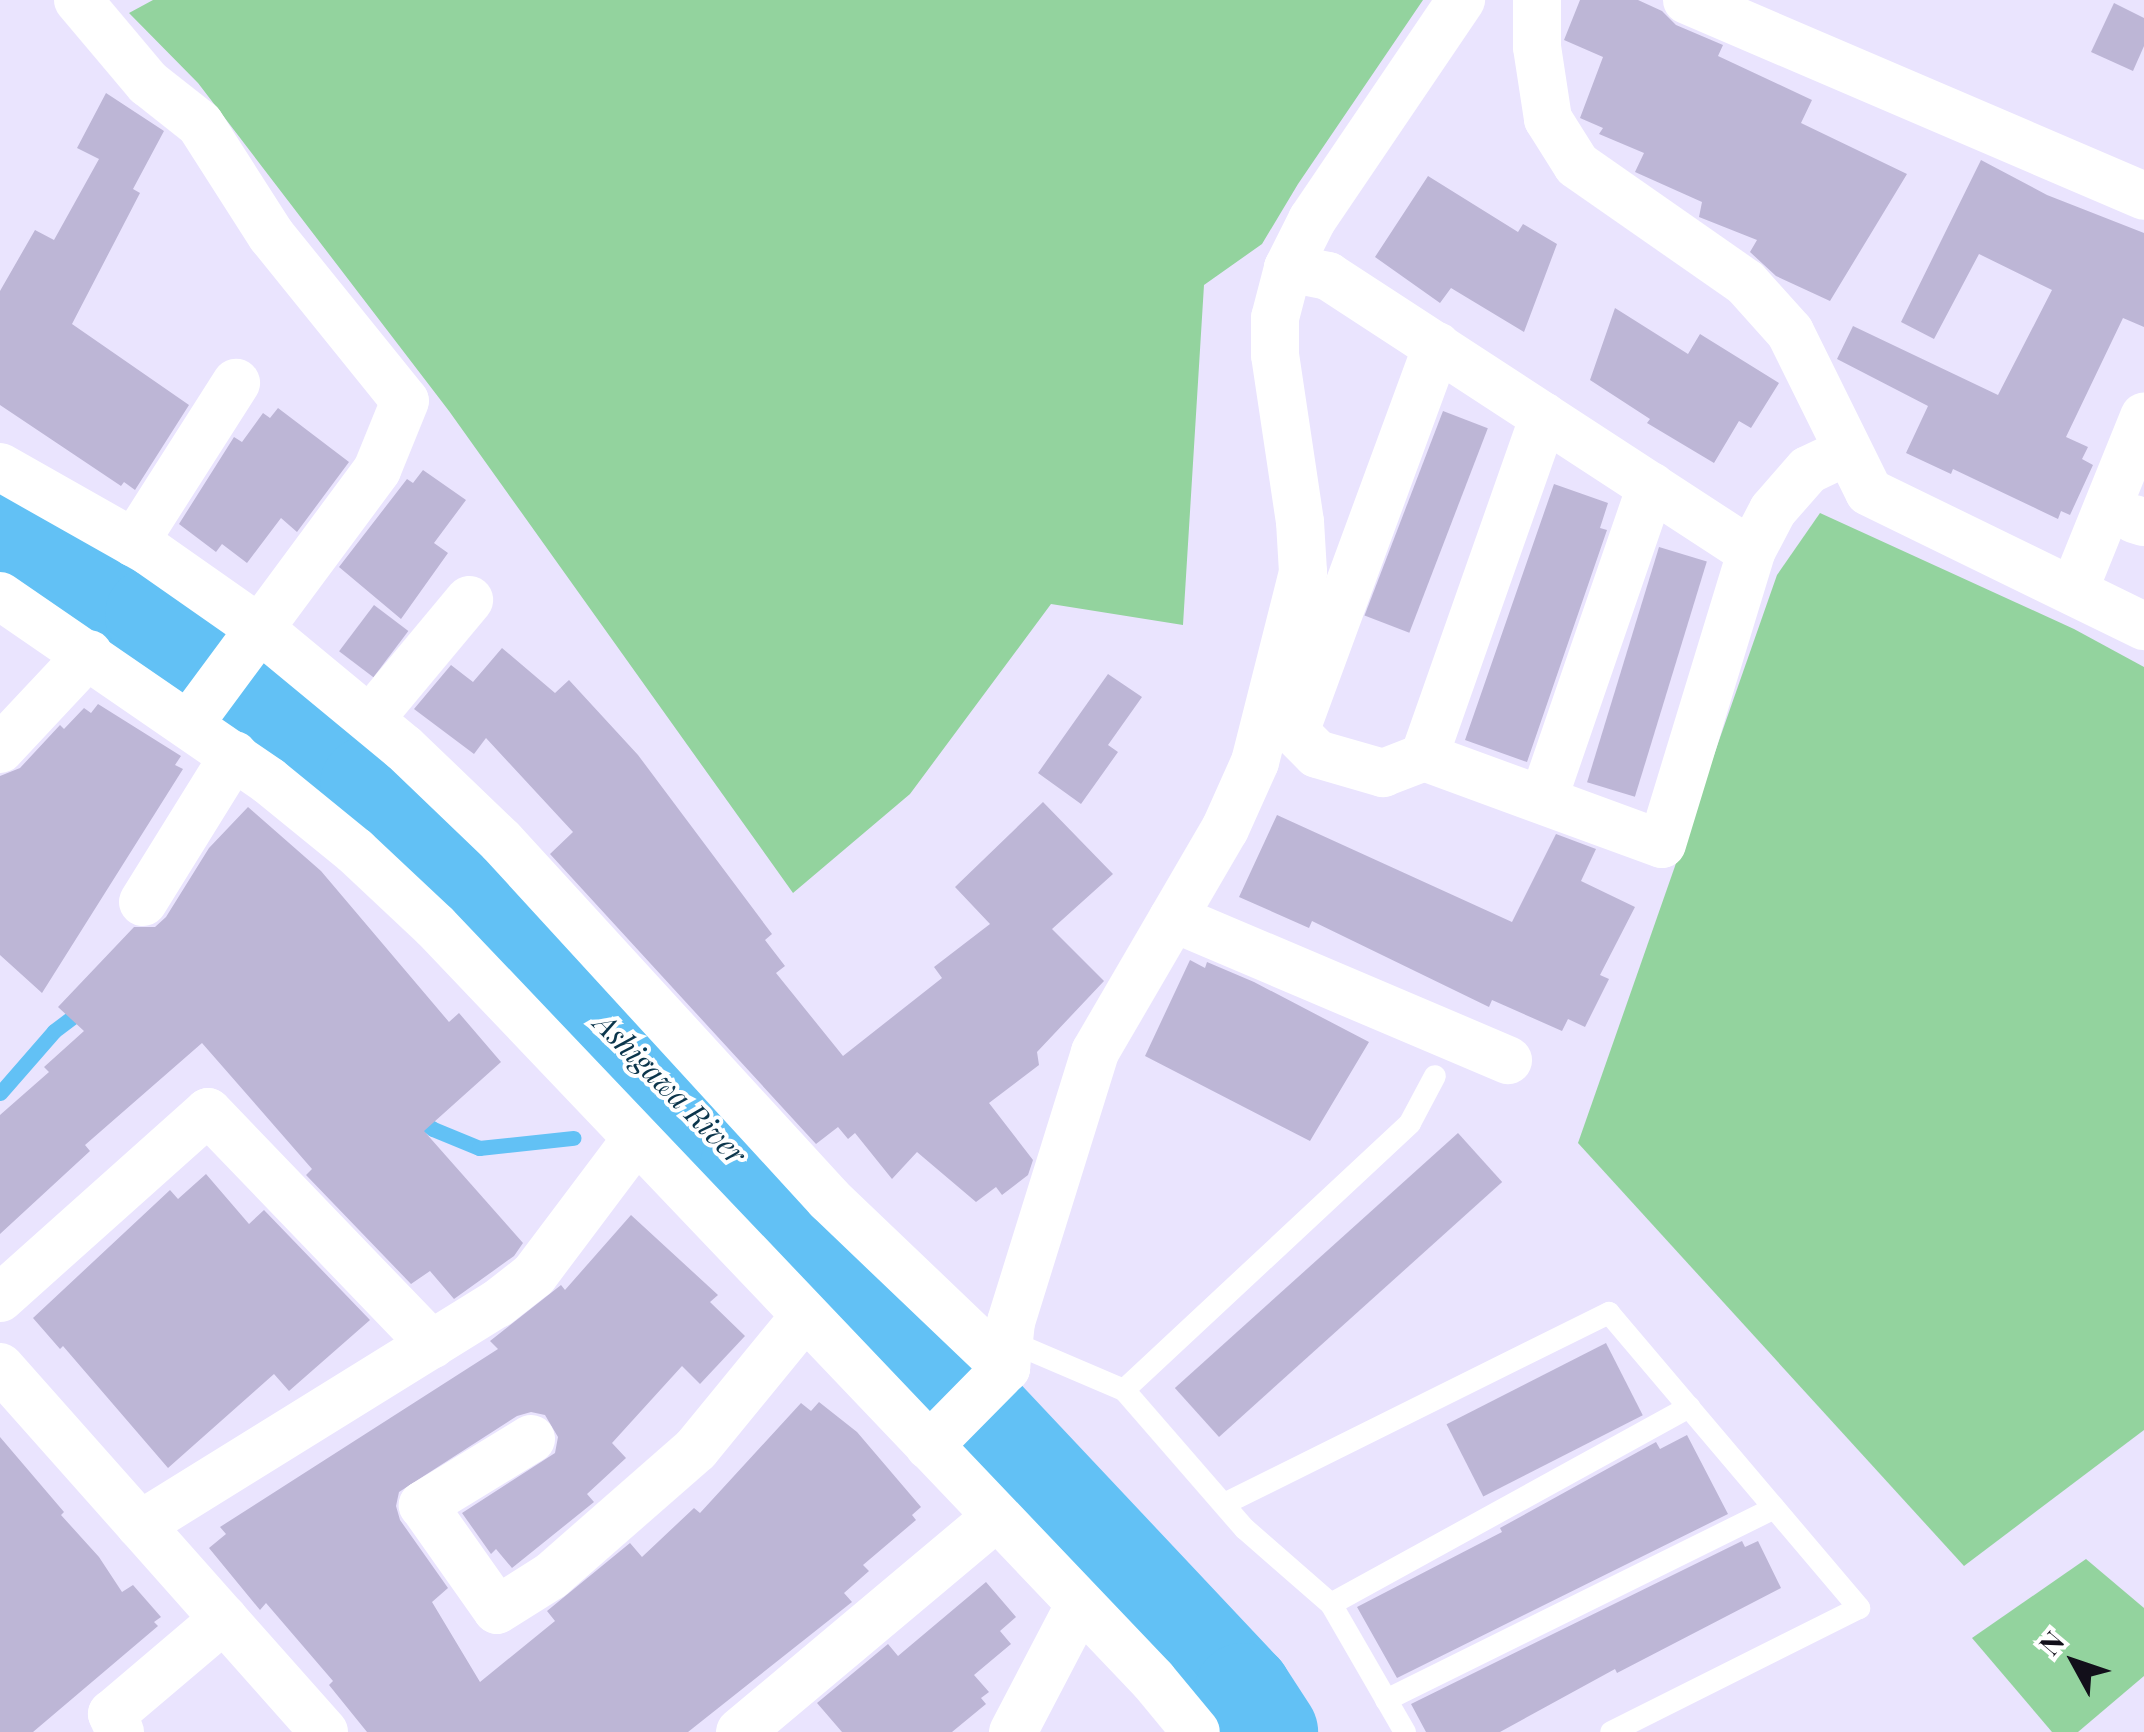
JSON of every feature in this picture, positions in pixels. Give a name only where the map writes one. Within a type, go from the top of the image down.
[{"type":"street","points":[[78,0],[148,83],[200,124],[270,235],[405,401],[377,470],[190,722]]},
{"type":"street","points":[[929,1446],[1007,1355],[1095,1052],[1226,829],[1255,762],[1303,572],[1300,522],[1275,355],[1275,318],[1288,268],[1312,220],[1461,0]]},
{"type":"street","points":[[1537,0],[1536,47],[1548,119],[1577,165],[1746,283],[1790,332],[1869,492],[2144,626]]},
{"type":"street","points":[[1687,0],[2144,196]]},
{"type":"street","points":[[1288,268],[1328,276],[1752,552]]},
{"type":"street","points":[[1437,346],[1295,732],[1318,754],[1383,773],[1424,757],[1662,844],[1752,552],[1772,510],[1808,470],[1848,450]]},
{"type":"street","points":[[134,542],[236,383]]},
{"type":"street","points":[[1424,757],[1544,416]]},
{"type":"street","points":[[2074,590],[2144,417]]},
{"type":"street","points":[[0,466],[134,542],[260,629],[370,719],[501,841],[830,1199],[1007,1355]]},
{"type":"street","points":[[1543,800],[1652,486]]},
{"type":"street","points":[[0,596],[190,722],[356,850],[434,926],[1080,1604],[1196,1732]]},
{"type":"street","points":[[370,719],[469,600]]},
{"type":"street","points":[[0,749],[88,654]]},
{"type":"street","points":[[144,902],[234,755]]},
{"type":"street","points":[[1172,918],[1508,1060]]},
{"type":"street","points":[[0,1298],[208,1112],[432,1345]]},
{"type":"street","points":[[140,1525],[432,1345],[534,1275],[636,1139]]},
{"type":"street","points":[[531,1439],[422,1505],[498,1610],[551,1576],[696,1449],[805,1316]]},
{"type":"street","points":[[0,1367],[324,1732]]},
{"type":"street","points":[[740,1732],[996,1516]]},
{"type":"street","points":[[1014,1732],[1080,1604]]},
{"type":"street","points":[[120,1732],[112,1714],[224,1620]]},
{"type":"lane","points":[[1124,1390],[1410,1124],[1434,1076]]},
{"type":"lane","points":[[1224,1504],[1609,1313],[1859,1608],[1610,1732]]},
{"type":"lane","points":[[1007,1355],[1124,1390],[1224,1504],[1330,1604],[1405,1732]]},
{"type":"lane","points":[[1330,1604],[1689,1408]]},
{"type":"lane","points":[[1386,1700],[1774,1508]]},
{"type":"green space","points":[[153,0],[1423,0],[1262,244],[1204,285],[1183,625],[1051,604],[910,794],[793,893],[449,411],[198,83],[129,13]]},
{"type":"green space","points":[[1820,513],[2074,629],[2144,667],[2144,1430],[1964,1566],[1578,1143],[1777,575]]},
{"type":"green space","points":[[2086,1559],[2144,1608],[2144,1676],[2078,1732],[2052,1732],[1972,1638]]},
{"type":"building","points":[[1580,0],[1638,0],[1662,11],[1676,25],[1723,45],[1718,56],[1812,100],[1801,123],[1907,174],[1830,301],[1776,276],[1750,252],[1757,240],[1699,217],[1702,202],[1635,172],[1644,153],[1599,134],[1603,128],[1580,118],[1603,57],[1564,40]]},
{"type":"building","points":[[2114,3],[2144,18],[2144,46],[2133,71],[2091,52]]},
{"type":"building","points":[[106,93],[164,131],[133,189],[140,193],[72,324],[189,405],[135,490],[124,482],[121,486],[0,405],[0,291],[35,230],[54,240],[99,159],[77,148]]},
{"type":"building","points":[[1981,160],[2047,195],[2144,233],[2144,327],[2123,318],[2066,437],[2088,447],[2082,459],[2093,465],[2070,515],[2061,511],[2058,519],[1953,469],[1951,474],[1906,453],[1928,406],[1837,359],[1853,326],[1998,395],[2052,290],[1979,254],[1934,339],[1901,322]]},
{"type":"building","points":[[1428,176],[1518,232],[1523,224],[1557,244],[1524,332],[1451,288],[1440,303],[1375,257]]},
{"type":"building","points":[[1615,308],[1688,354],[1700,334],[1779,383],[1751,428],[1739,421],[1714,463],[1647,423],[1650,419],[1590,380]]},
{"type":"building","points":[[278,408],[349,462],[297,532],[281,518],[247,563],[222,544],[216,552],[179,524],[234,437],[242,442],[263,413],[270,418]]},
{"type":"building","points":[[1443,411],[1488,428],[1409,633],[1365,615]]},
{"type":"building","points":[[423,470],[466,500],[434,543],[448,553],[401,619],[339,567],[407,479],[413,483]]},
{"type":"building","points":[[1554,484],[1608,503],[1600,528],[1607,530],[1527,762],[1465,740]]},
{"type":"building","points":[[1659,547],[1707,562],[1635,797],[1587,782]]},
{"type":"building","points":[[374,605],[408,631],[373,677],[339,651]]},
{"type":"building","points":[[502,648],[555,693],[569,680],[638,755],[772,934],[765,940],[785,966],[776,973],[843,1056],[942,978],[934,967],[990,924],[955,887],[1043,802],[1113,874],[1052,929],[1104,981],[1037,1052],[1039,1065],[989,1103],[1033,1160],[1028,1175],[1002,1195],[996,1187],[976,1202],[917,1152],[892,1179],[855,1133],[848,1139],[838,1127],[816,1144],[550,854],[573,832],[486,738],[474,754],[414,709],[451,665],[473,682]]},
{"type":"building","points":[[1108,674],[1142,697],[1108,745],[1118,752],[1081,804],[1038,773]]},
{"type":"building","points":[[98,704],[181,756],[175,765],[183,769],[42,993],[0,955],[0,776],[20,768],[60,725],[64,729],[84,708],[91,713]]},
{"type":"building","points":[[248,807],[321,871],[449,1022],[459,1013],[501,1062],[424,1131],[523,1243],[514,1256],[454,1299],[430,1271],[411,1284],[306,1175],[312,1169],[202,1043],[85,1145],[90,1151],[0,1234],[0,1115],[49,1072],[44,1067],[84,1031],[58,1007],[134,927],[155,927],[166,917],[209,848]]},
{"type":"building","points":[[1277,815],[1512,922],[1556,834],[1596,849],[1581,881],[1635,907],[1600,975],[1609,979],[1585,1027],[1568,1019],[1562,1031],[1492,1000],[1489,1007],[1312,921],[1309,928],[1239,897]]},
{"type":"building","points":[[1190,960],[1205,968],[1207,962],[1254,982],[1369,1042],[1310,1141],[1145,1056]]},
{"type":"building","points":[[1458,1133],[1502,1182],[1219,1437],[1175,1388]]},
{"type":"building","points":[[206,1174],[249,1224],[264,1210],[370,1320],[289,1391],[274,1374],[168,1468],[63,1346],[60,1349],[33,1318],[170,1190],[178,1199]]},
{"type":"building","points":[[631,1215],[718,1295],[710,1302],[745,1336],[700,1384],[682,1366],[612,1443],[626,1458],[587,1494],[594,1502],[512,1568],[496,1549],[491,1554],[462,1513],[555,1453],[558,1437],[545,1415],[531,1412],[517,1416],[399,1492],[396,1506],[400,1520],[448,1588],[432,1602],[480,1682],[555,1621],[547,1611],[630,1543],[642,1557],[694,1508],[700,1513],[801,1403],[811,1411],[819,1402],[857,1432],[921,1507],[912,1515],[916,1520],[863,1565],[869,1571],[844,1593],[852,1602],[688,1732],[367,1732],[329,1685],[333,1681],[266,1603],[260,1610],[209,1548],[226,1534],[220,1527],[498,1349],[490,1341],[561,1285],[565,1290]]},
{"type":"building","points":[[1606,1343],[1643,1415],[1483,1496],[1447,1424]]},
{"type":"building","points":[[1687,1435],[1728,1514],[1397,1678],[1357,1607],[1502,1532],[1500,1528],[1656,1442],[1660,1449]]},
{"type":"building","points":[[0,1437],[64,1512],[61,1515],[99,1557],[122,1592],[133,1585],[161,1617],[154,1622],[158,1626],[33,1732],[0,1732]]},
{"type":"building","points":[[1742,1541],[1745,1547],[1758,1541],[1781,1588],[1617,1673],[1615,1669],[1500,1732],[1426,1732],[1411,1704]]},
{"type":"building","points":[[986,1582],[1016,1617],[1000,1631],[1011,1644],[974,1675],[989,1692],[981,1698],[986,1704],[952,1732],[842,1732],[817,1703],[888,1644],[898,1656]]},
{"type":"waterway","name":"Ashigawa River","points":[[0,525],[154,615],[369,785],[749,1167],[1243,1692],[1269,1732]]},
{"type":"waterway","points":[[0,1093],[54,1031],[85,1008]]},
{"type":"waterway","points":[[415,1116],[433,1129],[479,1148],[573,1138]]}]
